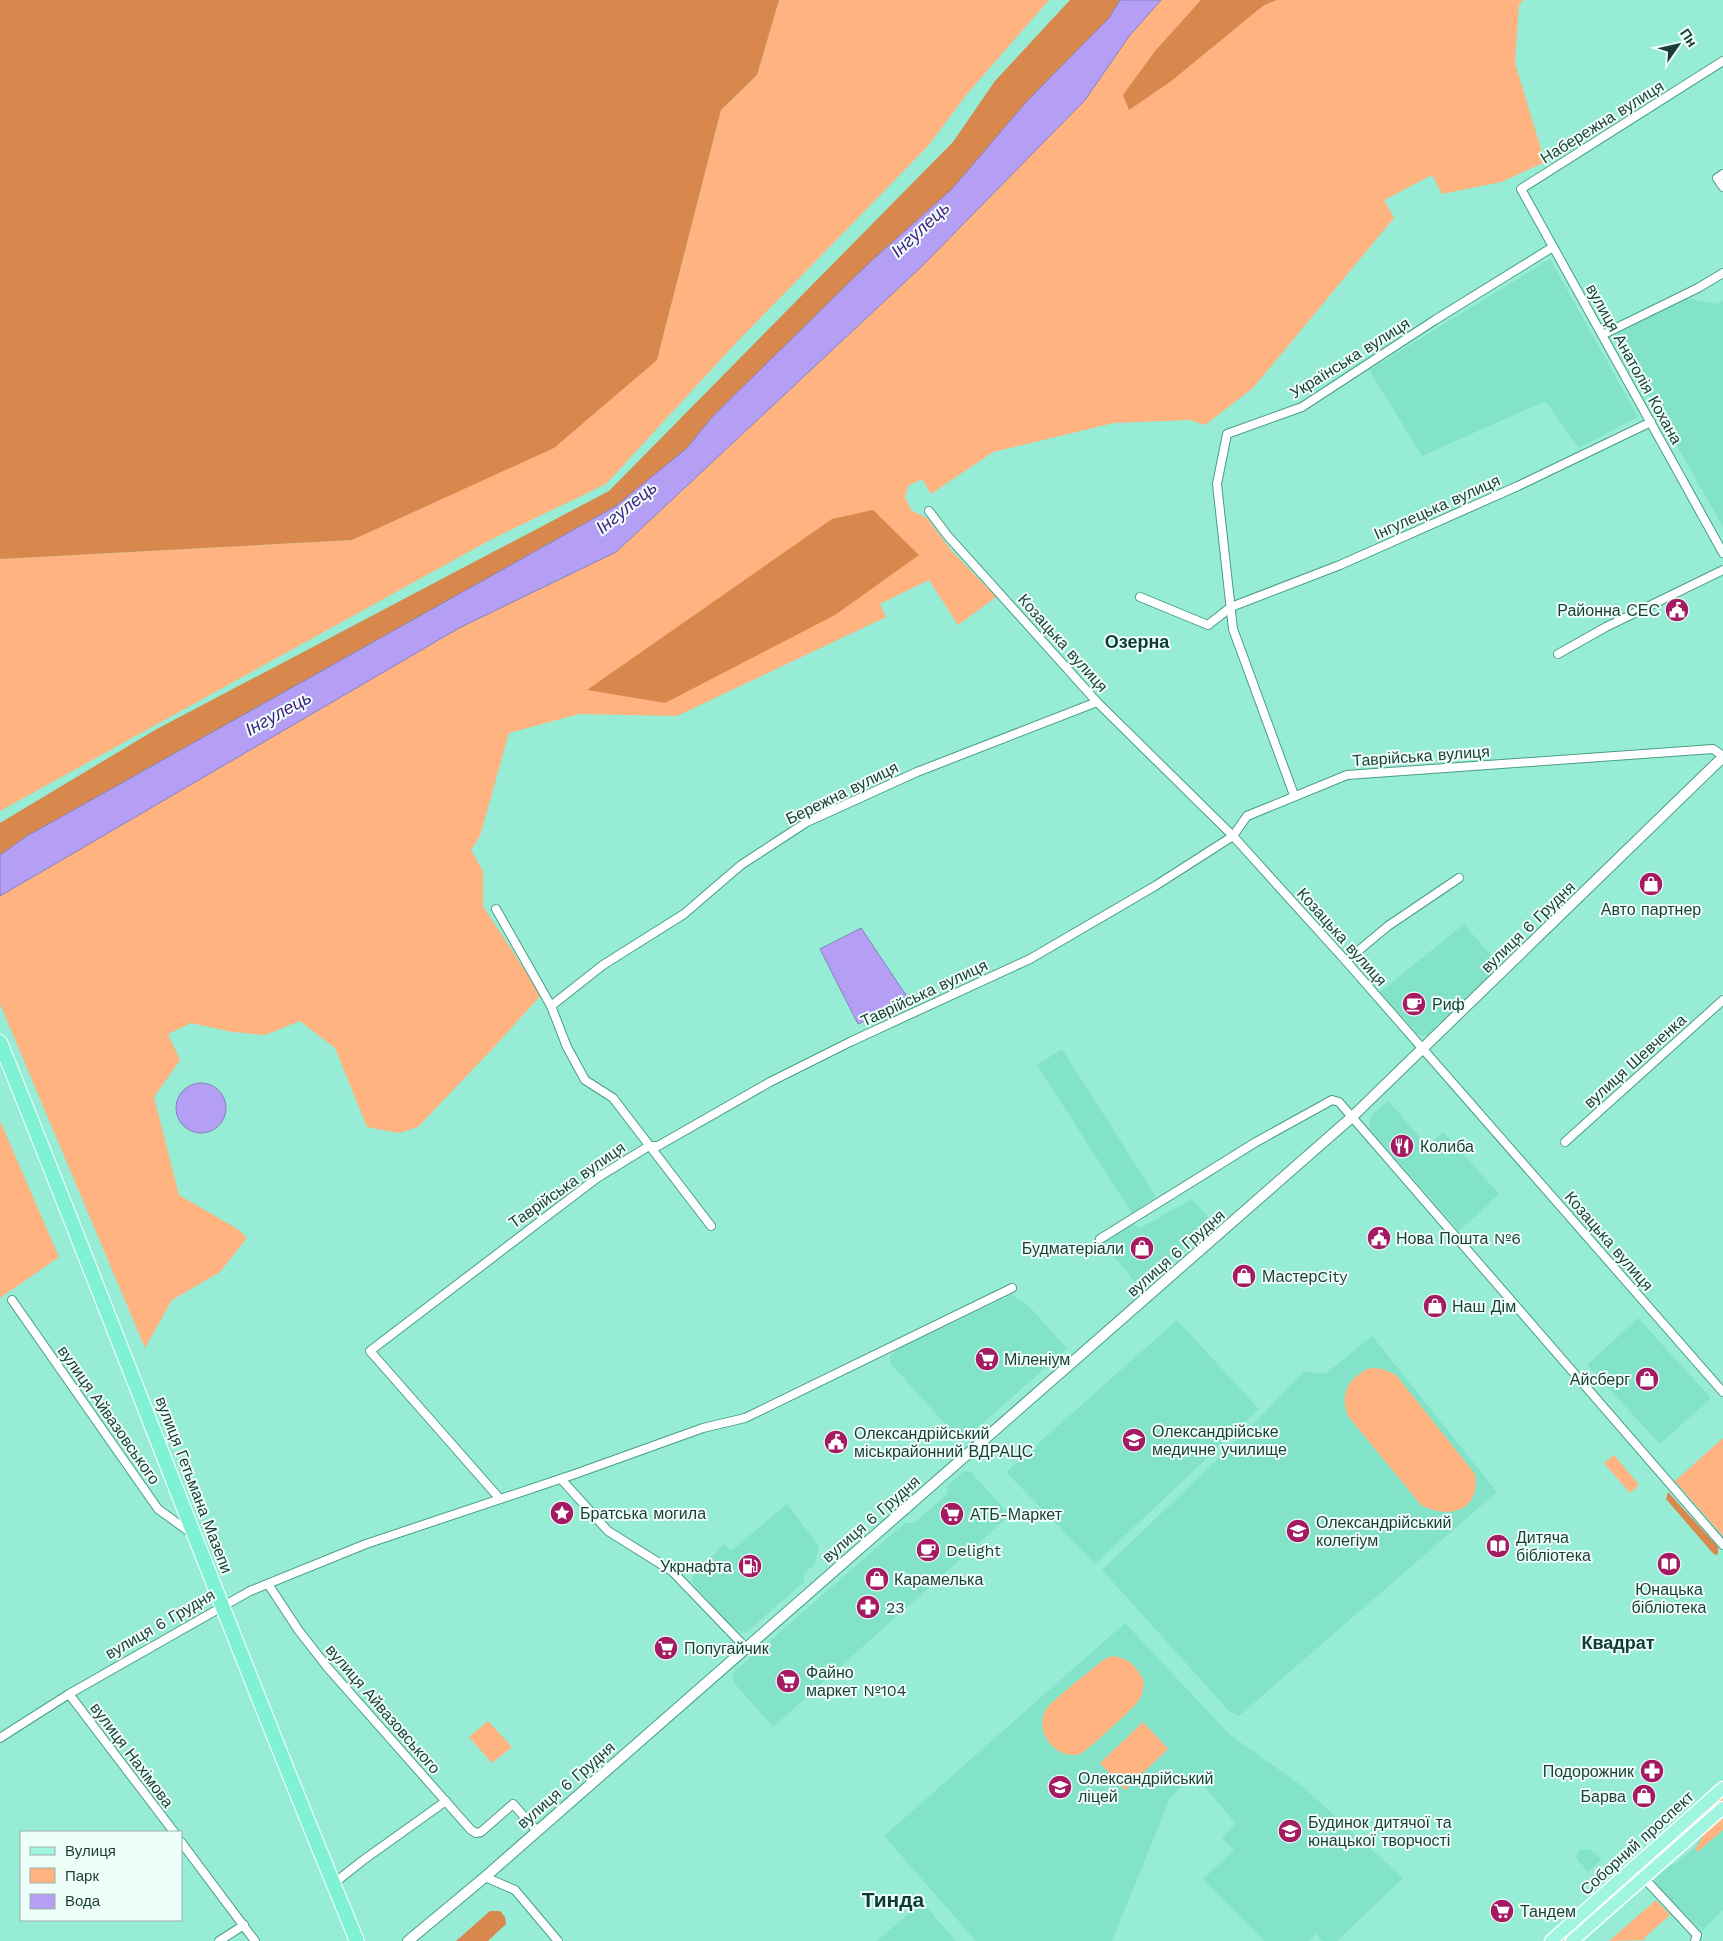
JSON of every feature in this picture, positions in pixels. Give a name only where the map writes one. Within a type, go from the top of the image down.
[{"type":"highway","name":"вулиця Гетьмана Мазепи","points":[[0,1042],[86,1254],[222,1605],[357,1941]]},
{"type":"main road","name":"Соборний проспект","points":[[1551,1941],[1723,1788]]},
{"type":"main road","name":"Соборний проспект","points":[[1572,1941],[1723,1808]]},
{"type":"street","name":"Набережна вулиця","points":[[1521,189],[1723,61]]},
{"type":"street","points":[[1723,174],[1717,178],[1723,188]]},
{"type":"street","name":"вулиця Анатолія Кохана","points":[[1521,189],[1723,553]]},
{"type":"street","name":"Українська вулиця","points":[[1294,796],[1233,629],[1217,484],[1227,434],[1302,406],[1553,247]]},
{"type":"street","points":[[1602,335],[1698,288],[1723,273]]},
{"type":"street","name":"Інгулецька вулиця","points":[[1231,607],[1340,565],[1518,486],[1651,422]]},
{"type":"street","name":"Козацька вулиця","points":[[929,511],[947,536],[1097,702],[1232,836],[1346,961],[1723,1392]]},
{"type":"street","points":[[1558,654],[1606,627],[1723,570]]},
{"type":"street","points":[[1140,597],[1208,625],[1231,607]]},
{"type":"street","name":"Бережна вулиця","points":[[551,1006],[603,965],[684,914],[741,865],[807,822],[917,772],[1097,702]]},
{"type":"street","name":"Таврійська вулиця","points":[[500,1499],[370,1351],[597,1178],[649,1146],[658,1146],[770,1082],[852,1041],[1030,959],[1155,886],[1232,836],[1247,816],[1347,775],[1713,749],[1723,757]]},
{"type":"street","name":"вулиця 6 Грудня","points":[[408,1941],[484,1877],[1352,1118],[1723,757]]},
{"type":"street","points":[[1346,961],[1388,926],[1459,878]]},
{"type":"street","points":[[496,909],[551,1006],[567,1047],[585,1080],[612,1098],[711,1226]]},
{"type":"street","name":"вулиця Шевченка","points":[[1565,1142],[1723,1000]]},
{"type":"street","points":[[1100,1239],[1256,1142],[1332,1100],[1339,1102],[1723,1545]]},
{"type":"street","name":"вулиця 6 Грудня","points":[[0,1738],[69,1694],[222,1605],[268,1584],[366,1544],[561,1479],[703,1428],[745,1418],[1012,1288]]},
{"type":"street","name":"вулиця Айвазовського","points":[[12,1300],[158,1509],[195,1536]]},
{"type":"street","points":[[561,1479],[608,1531],[672,1571],[746,1648]]},
{"type":"street","name":"вулиця Айвазовського","points":[[268,1584],[298,1631],[328,1668],[476,1833],[481,1832],[513,1804],[536,1831]]},
{"type":"street","name":"вулиця Нахімова","points":[[69,1694],[173,1831]]},
{"type":"street","points":[[333,1884],[446,1801]]},
{"type":"street","points":[[182,1843],[256,1941]]},
{"type":"street","points":[[484,1877],[515,1890],[558,1941]]},
{"type":"street","points":[[1644,1878],[1697,1935],[1696,1941]]},
{"type":"street","points":[[219,1941],[244,1925]]},
{"type":"shaded area","points":[[0,0],[779,0],[757,75],[721,110],[657,360],[554,448],[352,540],[0,559]]},
{"type":"shaded area","points":[[1070,0],[1120,0],[1109,18],[1027,101],[952,189],[869,263],[713,416],[687,448],[616,506],[27,836],[0,855],[0,823],[155,730],[609,491],[953,142],[995,81]]},
{"type":"shaded area","points":[[1201,0],[1277,0],[1264,5],[1170,82],[1129,110],[1123,95],[1155,51]]},
{"type":"shaded area","points":[[1550,259],[1638,417],[1579,448],[1545,401],[1422,456],[1369,370]]},
{"type":"shaded area","points":[[1685,298],[1718,304],[1723,300],[1723,527],[1614,335]]},
{"type":"shaded area","points":[[873,510],[919,555],[835,615],[665,703],[587,690],[832,519]]},
{"type":"shaded area","points":[[1464,924],[1500,966],[1430,1035],[1423,1036],[1416,1033],[1380,992]]},
{"type":"shaded area","points":[[1062,1049],[1156,1197],[1132,1213],[1037,1065]]},
{"type":"shaded area","points":[[1388,1101],[1428,1146],[1443,1132],[1499,1194],[1459,1231],[1369,1128],[1371,1116]]},
{"type":"shaded area","points":[[1192,1199],[1213,1223],[1139,1287],[1103,1243],[1133,1224],[1140,1228]]},
{"type":"shaded area","points":[[1012,1295],[1029,1306],[1067,1349],[968,1436],[958,1438],[890,1363],[890,1356],[898,1349]]},
{"type":"shaded area","name":"Айсберг","points":[[1638,1318],[1711,1398],[1660,1444],[1587,1365]]},
{"type":"shaded area","name":"Олександрійське медичне училище","points":[[1177,1320],[1259,1409],[1095,1564],[1006,1472]]},
{"type":"shaded area","name":"Олександрійський колегіум","points":[[1372,1336],[1497,1492],[1239,1716],[1230,1712],[1102,1570],[1248,1430],[1304,1371],[1325,1374]]},
{"type":"shaded area","points":[[964,1471],[970,1471],[1010,1515],[773,1727],[734,1683],[732,1674],[905,1523],[914,1523],[947,1494],[948,1485]]},
{"type":"shaded area","points":[[1668,1492],[1718,1547],[1718,1554],[1715,1555],[1711,1551],[1666,1499]]},
{"type":"shaded area","points":[[787,1504],[819,1546],[815,1564],[804,1573],[804,1582],[747,1632],[741,1633],[725,1621],[692,1582],[693,1576],[724,1544],[731,1551]]},
{"type":"shaded area","name":"Олександрійський ліцей","points":[[1125,1623],[1229,1734],[1302,1786],[1403,1878],[1337,1941],[1322,1941],[1316,1934],[1309,1941],[1265,1941],[1203,1879],[1234,1850],[1222,1838],[1236,1824],[1194,1774],[1170,1798],[1112,1941],[976,1941],[884,1836]]},
{"type":"shaded area","points":[[1723,1814],[1723,1910],[1702,1931],[1656,1885],[1654,1878],[1663,1868],[1676,1863],[1695,1847],[1702,1833]]},
{"type":"shaded area","points":[[1589,1849],[1602,1859],[1588,1872],[1576,1857],[1580,1850]]},
{"type":"shaded area","points":[[922,1902],[956,1941],[877,1941],[920,1904]]},
{"type":"shaded area","points":[[490,1911],[500,1911],[505,1917],[506,1924],[488,1941],[456,1941]]},
{"type":"green space","points":[[779,0],[1049,0],[967,94],[928,146],[734,345],[606,484],[492,539],[0,811],[0,559],[352,540],[657,360],[721,110],[757,75]]},
{"type":"green space","points":[[1161,0],[1523,0],[1519,5],[1515,63],[1545,162],[1501,182],[1442,194],[1432,175],[1384,200],[1394,218],[1253,388],[1205,425],[1190,420],[1114,423],[993,452],[931,494],[922,479],[908,486],[905,497],[911,510],[927,518],[951,550],[996,597],[958,625],[929,580],[880,604],[886,617],[677,716],[579,714],[509,733],[480,836],[471,850],[483,871],[483,906],[541,995],[418,1127],[399,1133],[367,1127],[335,1048],[300,1021],[265,1035],[232,1032],[191,1023],[168,1034],[180,1060],[154,1097],[179,1195],[239,1230],[247,1238],[220,1272],[172,1300],[145,1348],[0,1004],[0,896],[459,628],[616,552],[921,267],[1085,100],[1130,35]]},
{"type":"green space","points":[[0,1121],[59,1257],[0,1298]]},
{"type":"green space","points":[[1370,1368],[1383,1369],[1396,1375],[1475,1474],[1476,1487],[1473,1497],[1461,1509],[1452,1512],[1442,1512],[1421,1505],[1348,1416],[1345,1408],[1345,1394],[1348,1387],[1356,1376]]},
{"type":"green space","points":[[1723,1438],[1723,1536],[1675,1481]]},
{"type":"green space","points":[[1614,1455],[1639,1485],[1630,1493],[1604,1463]]},
{"type":"green space","points":[[1112,1656],[1127,1661],[1138,1671],[1144,1681],[1140,1698],[1136,1704],[1084,1752],[1071,1755],[1063,1753],[1056,1749],[1045,1736],[1042,1719],[1045,1711],[1054,1700],[1103,1660]]},
{"type":"green space","points":[[488,1721],[512,1747],[492,1763],[469,1737]]},
{"type":"green space","points":[[1143,1722],[1168,1749],[1125,1790],[1100,1763]]},
{"type":"green space","points":[[1723,1796],[1723,1801],[1563,1941],[1557,1941]]},
{"type":"green space","points":[[1723,1817],[1723,1830],[1697,1852],[1695,1850],[1704,1834]]},
{"type":"green space","points":[[1656,1900],[1670,1915],[1644,1938],[1646,1940],[1609,1941]]},
{"type":"water","name":"Інгулець","points":[[1120,0],[1161,0],[1130,35],[1085,100],[921,267],[616,552],[459,628],[0,896],[0,855],[27,836],[616,506],[687,448],[713,416],[869,263],[952,189],[1027,101],[1109,18]]},
{"type":"water","points":[[861,928],[910,1001],[858,1024],[820,949]]},
{"type":"water","points":[[196,1083],[206,1083],[219,1090],[226,1103],[226,1113],[219,1126],[206,1133],[196,1133],[187,1129],[180,1122],[176,1113],[176,1103],[180,1094],[187,1087]]},
{"type":"place","name":"Районна СЕС","points":[[1677,610]]},
{"type":"place","name":"Авто партнер","points":[[1651,884]]},
{"type":"place","name":"Риф","points":[[1414,1004]]},
{"type":"place","name":"Колиба","points":[[1402,1146]]},
{"type":"place","name":"Нова Пошта №6","points":[[1379,1238]]},
{"type":"place","name":"Будматеріали","points":[[1142,1248]]},
{"type":"place","name":"МастерCity","points":[[1244,1276]]},
{"type":"place","name":"Наш Дім","points":[[1435,1306]]},
{"type":"place","name":"Міленіум","points":[[987,1359]]},
{"type":"place","name":"Айсберг","points":[[1647,1379]]},
{"type":"place","name":"Олександрійське медичне училище","points":[[1134,1440]]},
{"type":"place","name":"Олександрійський міськрайонний ВДРАЦС","points":[[836,1442]]},
{"type":"place","name":"Братська могила","points":[[562,1513]]},
{"type":"place","name":"АТБ-Маркет","points":[[952,1514]]},
{"type":"place","name":"Олександрійський колегіум","points":[[1298,1531]]},
{"type":"place","name":"Дитяча бібліотека","points":[[1498,1546]]},
{"type":"place","name":"Delight","points":[[928,1550]]},
{"type":"place","name":"Юнацька бібліотека","points":[[1669,1564]]},
{"type":"place","name":"Укрнафта","points":[[750,1566]]},
{"type":"place","name":"Карамелька","points":[[877,1579]]},
{"type":"place","name":"23","points":[[868,1607]]},
{"type":"place","name":"Попугайчик","points":[[666,1648]]},
{"type":"place","name":"Файно маркет №104","points":[[788,1681]]},
{"type":"place","name":"Подорожник","points":[[1652,1771]]},
{"type":"place","name":"Олександрійський ліцей","points":[[1060,1787]]},
{"type":"place","name":"Барва","points":[[1644,1796]]},
{"type":"place","name":"Будинок дитячої та юнацької творчості","points":[[1290,1831]]},
{"type":"place","name":"Тандем","points":[[1502,1911]]},
{"type":"district","name":"Озерна","points":[[1137,641]]},
{"type":"district","name":"Квадрат","points":[[1618,1642]]},
{"type":"district","name":"Тинда","points":[[893,1899]]}]
